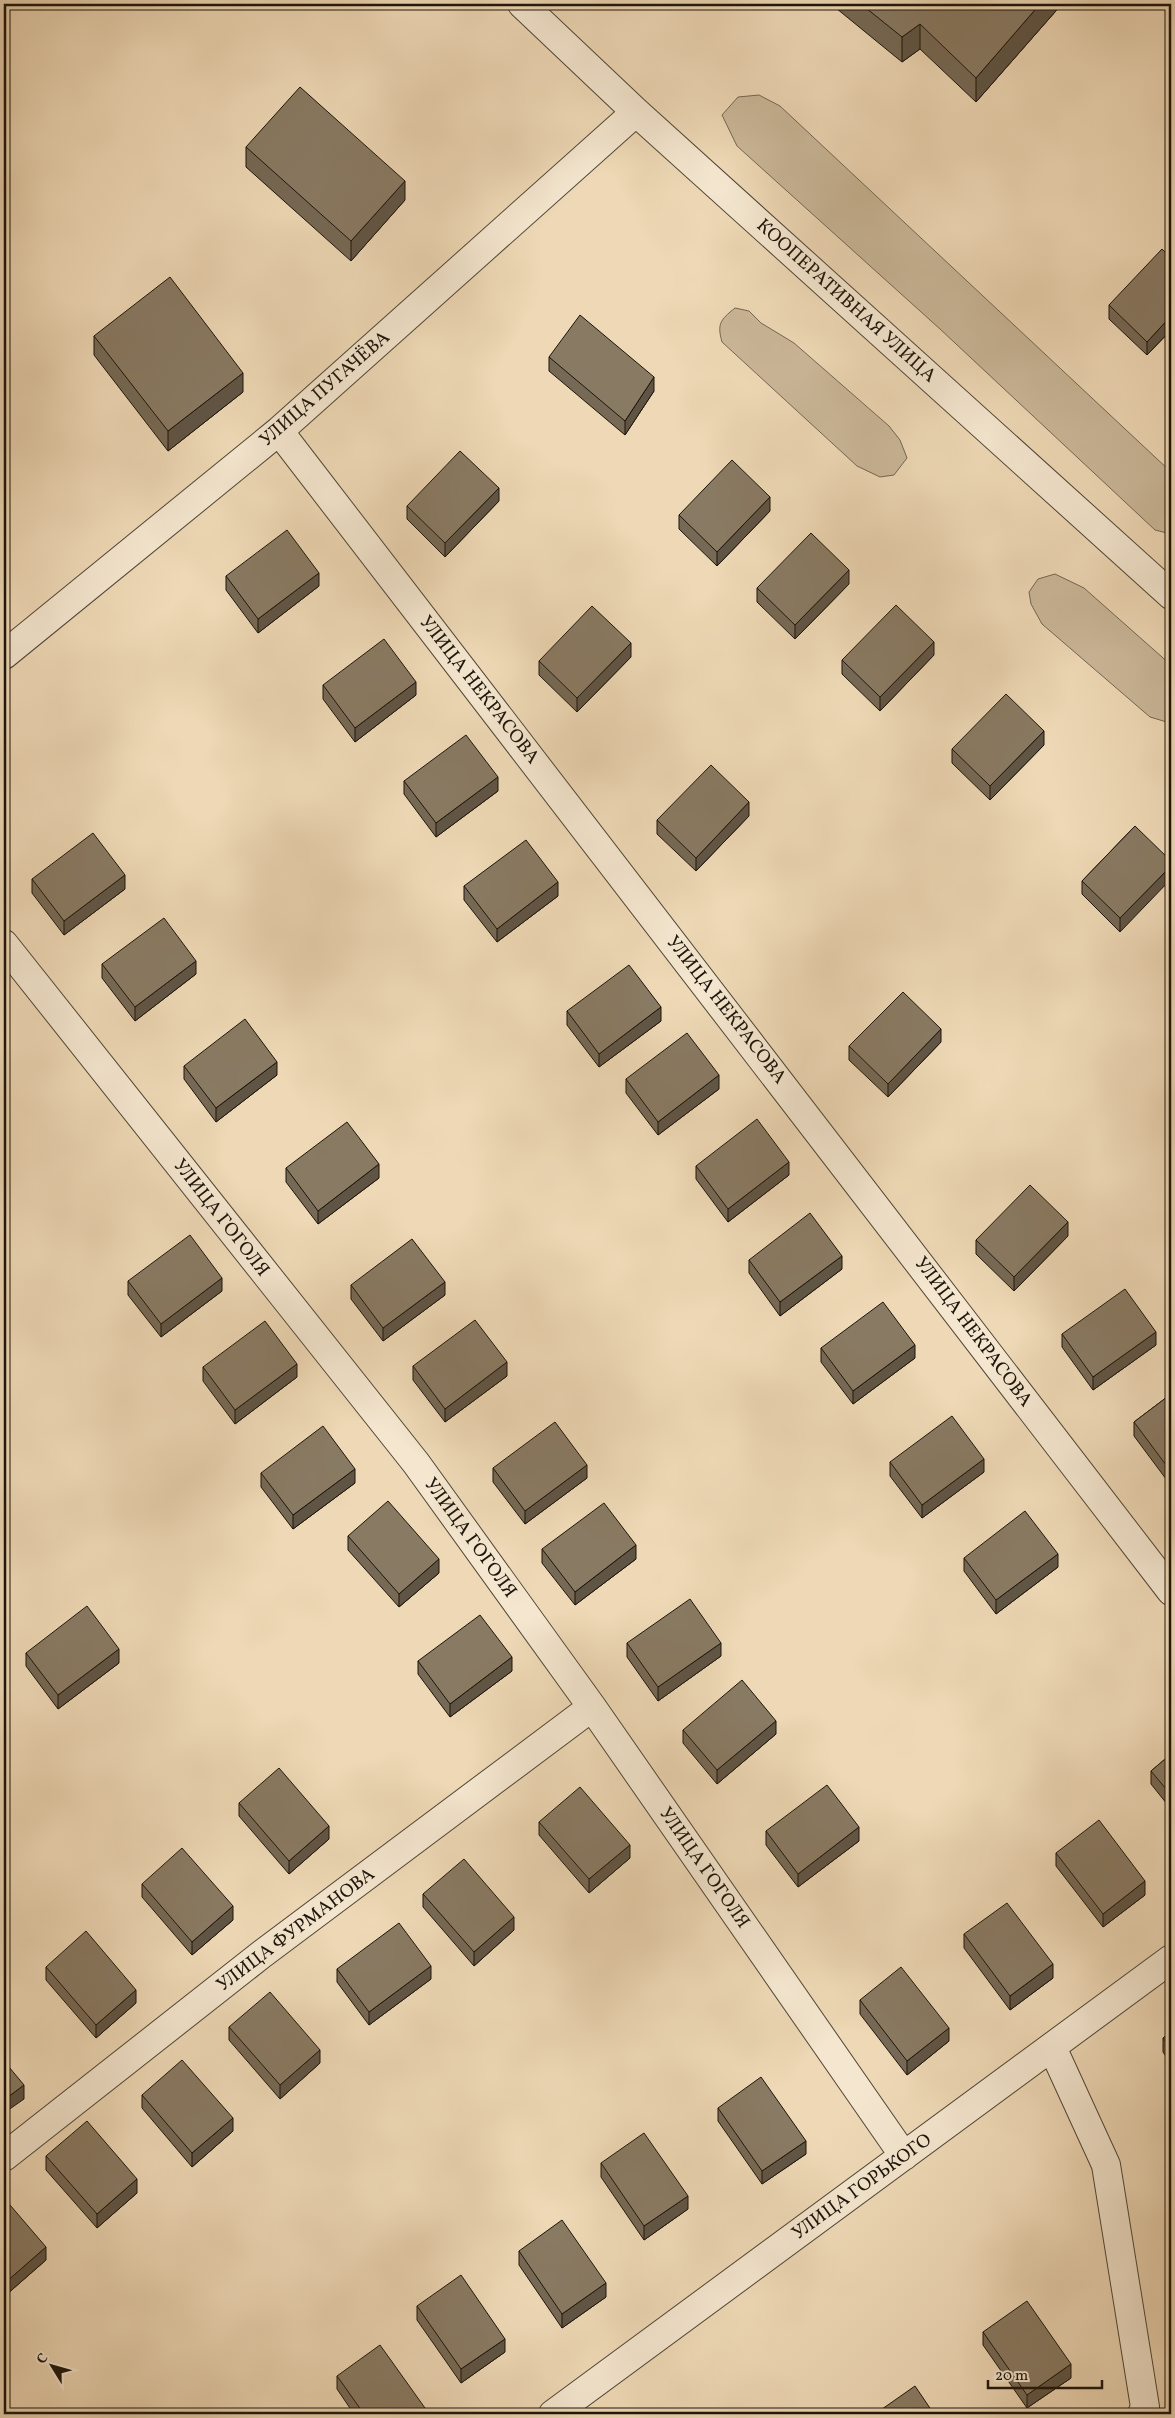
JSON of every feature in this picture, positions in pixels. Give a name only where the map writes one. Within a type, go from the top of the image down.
[{"type":"street","name":"КООПЕРАТИВНАЯ УЛИЦА","points":[[522,4],[636,112],[1171,596]]},
{"type":"street","name":"УЛИЦА ПУГАЧЁВА","points":[[4,655],[279,431],[636,112]]},
{"type":"street","name":"УЛИЦА НЕКРАСОВА","points":[[279,431],[1171,1591]]},
{"type":"street","name":"УЛИЦА ГОГОЛЯ","points":[[4,944],[416,1463],[592,1707],[904,2156]]},
{"type":"street","name":"УЛИЦА ФУРМАНОВА","points":[[4,2157],[262,1954],[592,1707]]},
{"type":"street","name":"УЛИЦА ГОРЬКОГО","points":[[552,2414],[1171,1959]]},
{"type":"street","points":[[1052,2047],[1106,2165],[1138,2362],[1144,2407],[1142,2414]]},
{"type":"shaded area","points":[[759,95],[780,106],[1171,472],[1171,534],[1155,530],[940,329],[737,146],[722,115],[738,97]]},
{"type":"shaded area","points":[[735,308],[749,311],[761,323],[794,343],[889,426],[900,440],[907,458],[894,475],[880,477],[857,466],[722,342],[721,323]]},
{"type":"shaded area","points":[[1055,574],[1084,588],[1171,665],[1170,723],[1150,717],[1042,624],[1031,604],[1029,592],[1038,579]]},
{"type":"building","points":[[861,4],[1040,4],[976,78],[920,24],[902,37]]},
{"type":"building","points":[[300,87],[405,181],[351,241],[246,147]]},
{"type":"building","points":[[1162,249],[1171,258],[1171,316],[1147,342],[1109,305]]},
{"type":"building","points":[[170,277],[243,373],[168,431],[94,336]]},
{"type":"building","points":[[580,315],[654,377],[625,421],[549,357]]},
{"type":"building","points":[[460,451],[499,488],[445,543],[407,506]]},
{"type":"building","points":[[732,460],[770,497],[717,552],[679,515]]},
{"type":"building","points":[[287,530],[319,573],[258,619],[226,576]]},
{"type":"building","points":[[811,533],[849,570],[795,625],[757,588]]},
{"type":"building","points":[[896,605],[934,642],[880,697],[842,660]]},
{"type":"building","points":[[592,606],[631,643],[577,698],[539,661]]},
{"type":"building","points":[[384,639],[416,682],[355,728],[323,685]]},
{"type":"building","points":[[1006,694],[1044,731],[990,786],[952,749]]},
{"type":"building","points":[[466,735],[498,777],[436,823],[404,781]]},
{"type":"building","points":[[711,765],[749,802],[696,858],[657,820]]},
{"type":"building","points":[[1135,826],[1171,861],[1171,866],[1120,918],[1082,881]]},
{"type":"building","points":[[93,833],[125,875],[64,921],[32,879]]},
{"type":"building","points":[[526,840],[558,882],[497,929],[464,886]]},
{"type":"building","points":[[164,918],[196,961],[135,1007],[102,964]]},
{"type":"building","points":[[629,965],[661,1007],[599,1054],[567,1011]]},
{"type":"building","points":[[903,992],[941,1029],[888,1084],[849,1046]]},
{"type":"building","points":[[245,1019],[277,1062],[216,1108],[184,1066]]},
{"type":"building","points":[[687,1033],[719,1075],[658,1122],[626,1079]]},
{"type":"building","points":[[757,1119],[789,1162],[728,1209],[696,1166]]},
{"type":"building","points":[[347,1122],[379,1164],[318,1211],[286,1168]]},
{"type":"building","points":[[1030,1185],[1068,1222],[1014,1277],[976,1240]]},
{"type":"building","points":[[810,1213],[842,1256],[780,1302],[749,1260]]},
{"type":"building","points":[[190,1235],[222,1278],[161,1324],[128,1281]]},
{"type":"building","points":[[412,1239],[445,1282],[383,1328],[351,1285]]},
{"type":"building","points":[[1125,1289],[1156,1332],[1093,1377],[1062,1334]]},
{"type":"building","points":[[883,1302],[915,1345],[853,1391],[821,1348]]},
{"type":"building","points":[[475,1320],[507,1362],[445,1409],[413,1366]]},
{"type":"building","points":[[265,1321],[297,1364],[235,1410],[203,1367]]},
{"type":"building","points":[[1171,1394],[1171,1461],[1166,1465],[1134,1422]]},
{"type":"building","points":[[952,1416],[984,1459],[922,1505],[890,1462]]},
{"type":"building","points":[[555,1422],[587,1465],[525,1511],[493,1468]]},
{"type":"building","points":[[323,1426],[355,1469],[293,1515],[261,1473]]},
{"type":"building","points":[[388,1501],[439,1559],[399,1594],[348,1536]]},
{"type":"building","points":[[604,1503],[636,1545],[575,1592],[542,1549]]},
{"type":"building","points":[[1025,1511],[1058,1554],[996,1600],[964,1558]]},
{"type":"building","points":[[690,1599],[721,1643],[658,1687],[627,1643]]},
{"type":"building","points":[[87,1606],[119,1649],[58,1695],[26,1653]]},
{"type":"building","points":[[480,1615],[512,1657],[450,1704],[418,1661]]},
{"type":"building","points":[[742,1680],[776,1721],[717,1770],[683,1730]]},
{"type":"building","points":[[1171,1754],[1171,1795],[1151,1771]]},
{"type":"building","points":[[279,1768],[329,1826],[289,1861],[239,1803]]},
{"type":"building","points":[[827,1785],[859,1827],[798,1874],[766,1831]]},
{"type":"building","points":[[580,1787],[630,1845],[589,1879],[539,1822]]},
{"type":"building","points":[[1099,1820],[1145,1881],[1103,1914],[1056,1853]]},
{"type":"building","points":[[182,1848],[233,1906],[192,1942],[142,1884]]},
{"type":"building","points":[[464,1859],[514,1917],[474,1952],[423,1894]]},
{"type":"building","points":[[1007,1903],[1053,1964],[1010,1996],[964,1934]]},
{"type":"building","points":[[399,1923],[431,1966],[369,2012],[337,1969]]},
{"type":"building","points":[[86,1931],[136,1990],[96,2025],[46,1967]]},
{"type":"building","points":[[901,1967],[949,2028],[907,2061],[860,2000]]},
{"type":"building","points":[[270,1992],[320,2050],[280,2085],[229,2027]]},
{"type":"building","points":[[1171,2032],[1171,2050],[1163,2038]]},
{"type":"building","points":[[182,2060],[233,2118],[192,2153],[142,2095]]},
{"type":"building","points":[[4,2061],[24,2085],[4,2100]]},
{"type":"building","points":[[761,2077],[806,2141],[762,2171],[718,2108]]},
{"type":"building","points":[[87,2121],[137,2179],[97,2214],[46,2156]]},
{"type":"building","points":[[644,2133],[688,2196],[644,2226],[601,2163]]},
{"type":"building","points":[[4,2198],[46,2247],[6,2282],[4,2279]]},
{"type":"building","points":[[562,2220],[606,2283],[562,2314],[519,2251]]},
{"type":"building","points":[[461,2275],[505,2339],[461,2369],[417,2306]]},
{"type":"building","points":[[1027,2301],[1071,2364],[1027,2395],[983,2332]]},
{"type":"building","points":[[380,2345],[425,2408],[416,2414],[364,2414],[337,2376]]},
{"type":"building","points":[[915,2386],[934,2414],[875,2414]]},
{"type":"building","points":[[284,2410],[287,2414],[278,2414]]}]
